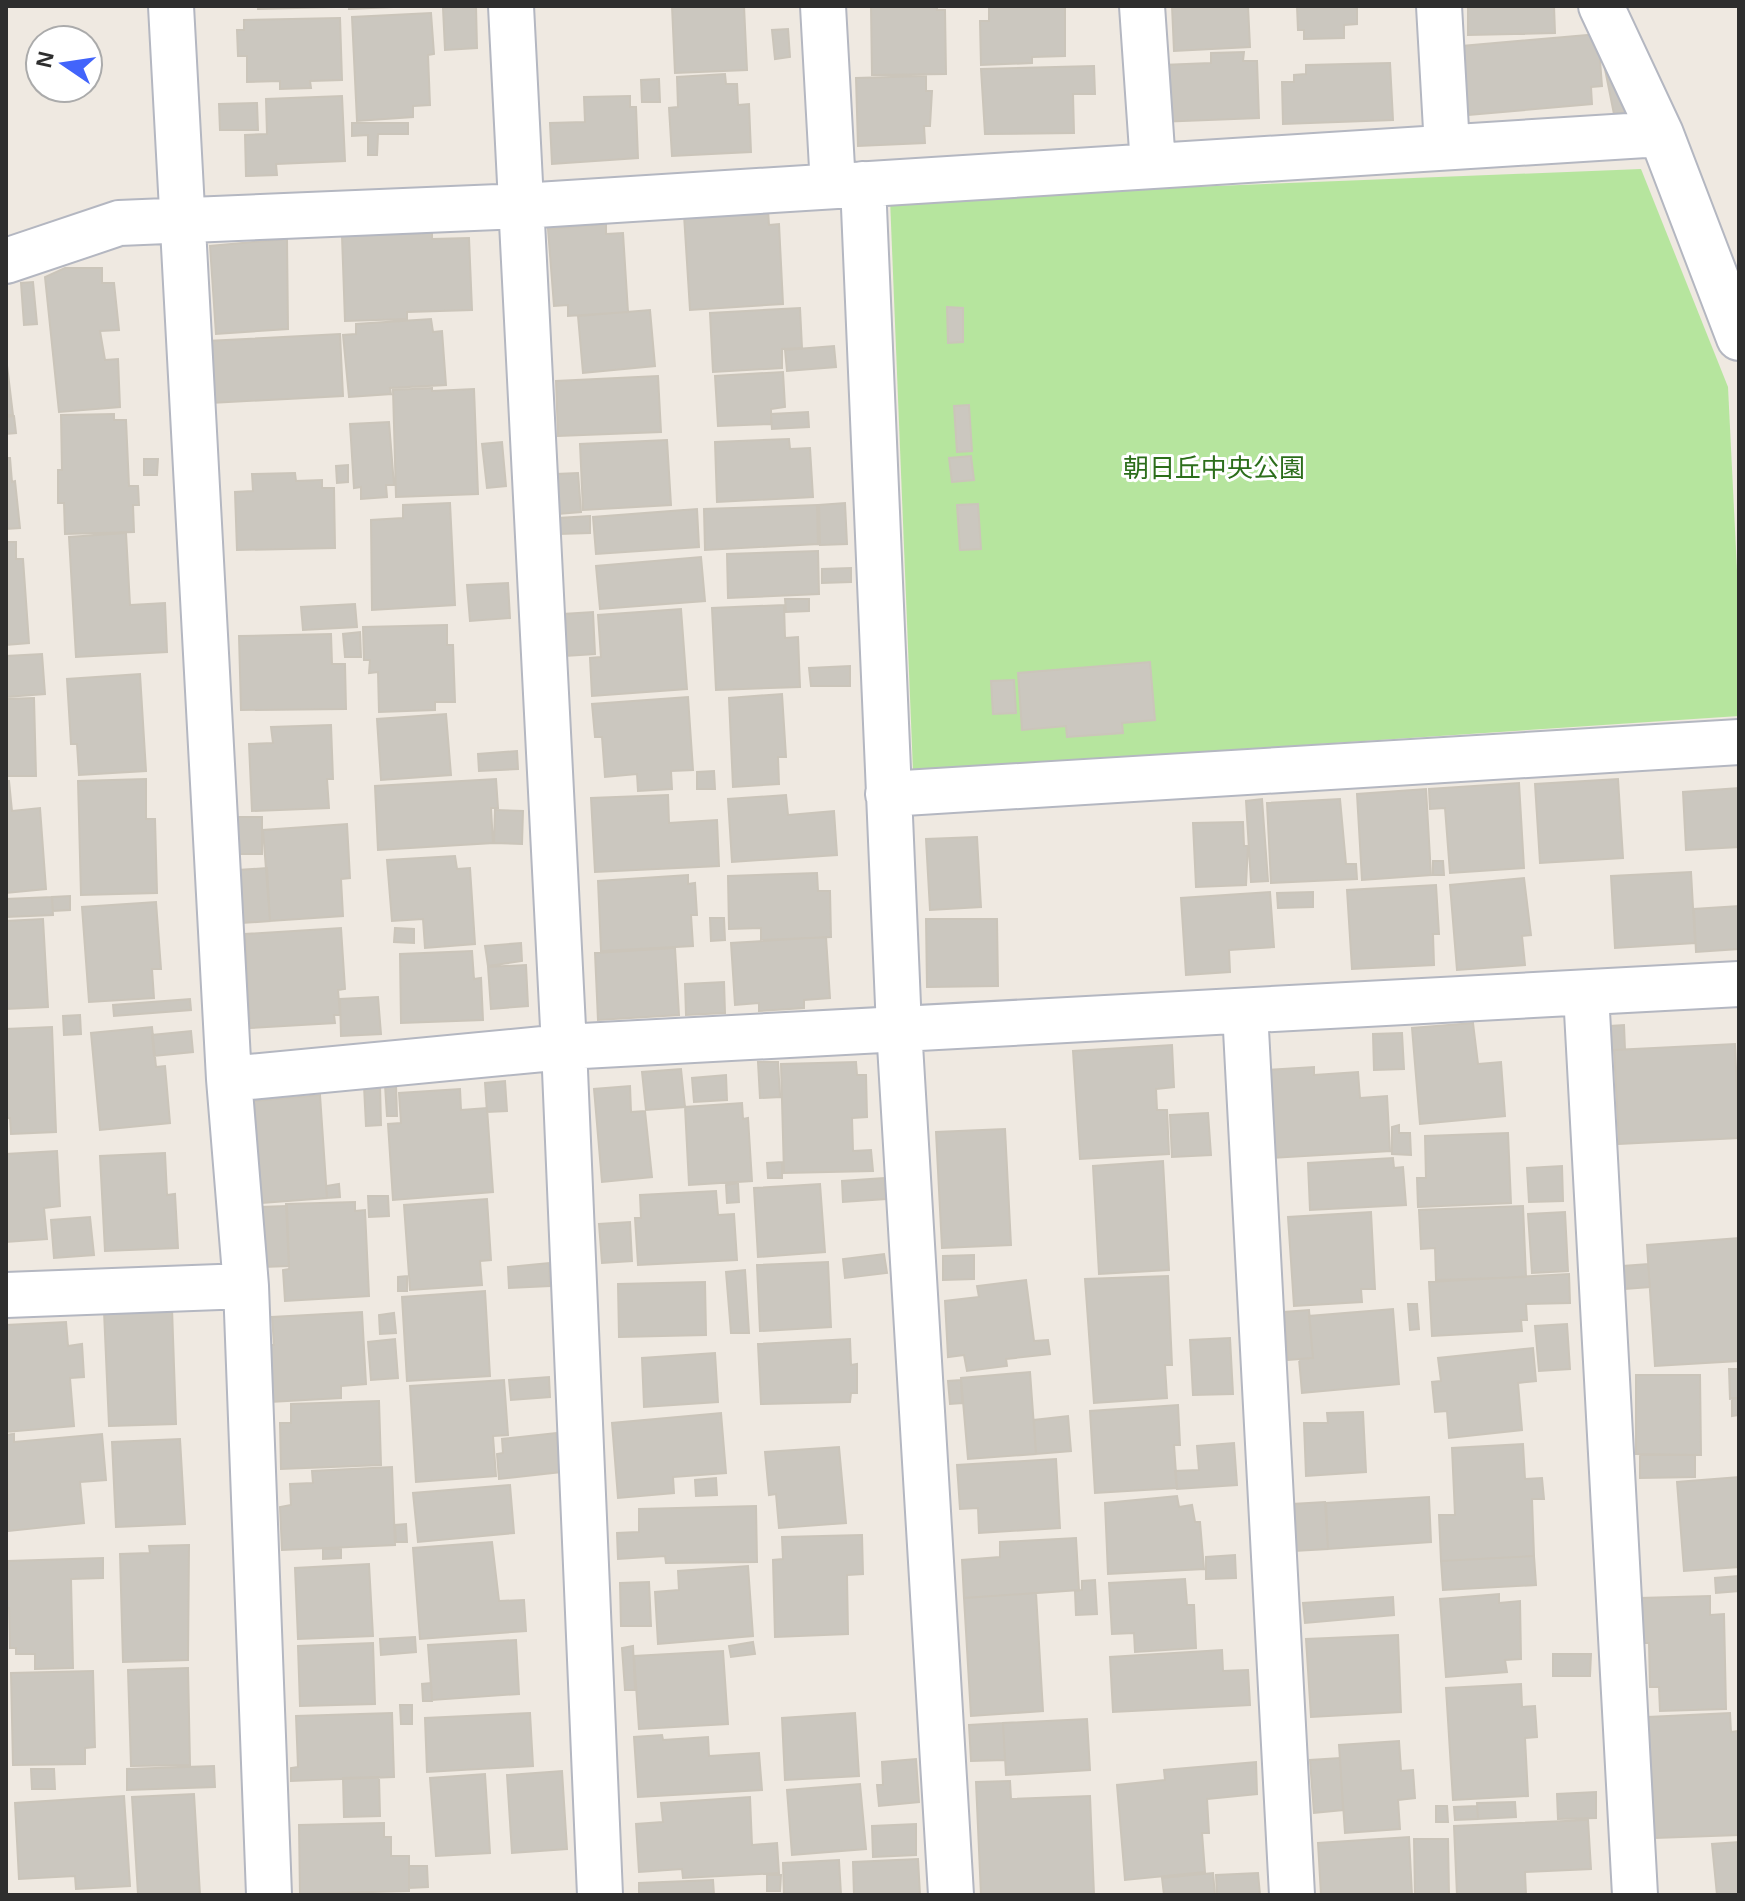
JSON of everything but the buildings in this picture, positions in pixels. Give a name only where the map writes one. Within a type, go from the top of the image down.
[{"type":"street","points":[[171,6],[229,1079],[246,1286],[269,1895]]},
{"type":"street","points":[[511,6],[564,1047],[600,1895]]},
{"type":"street","points":[[823,6],[848,185],[888,794],[951,1895]]},
{"type":"street","points":[[1142,6],[1153,165]]},
{"type":"street","points":[[1439,6],[1447,147]]},
{"type":"street","points":[[1601,6],[1661,134],[1739,338]]},
{"type":"street","points":[[6,261],[119,223],[521,206],[1661,134]]},
{"type":"street","points":[[888,794],[1739,742]]},
{"type":"street","points":[[229,1079],[564,1047],[1739,984]]},
{"type":"street","points":[[1586,993],[1635,1895]]},
{"type":"street","points":[[1245,1011],[1292,1895]]},
{"type":"street","points":[[6,1295],[246,1286]]},
{"type":"green space","name":"朝日丘中央公園","points":[[1641,169],[1728,387],[1739,611],[1739,716],[913,771],[890,199]]}]
